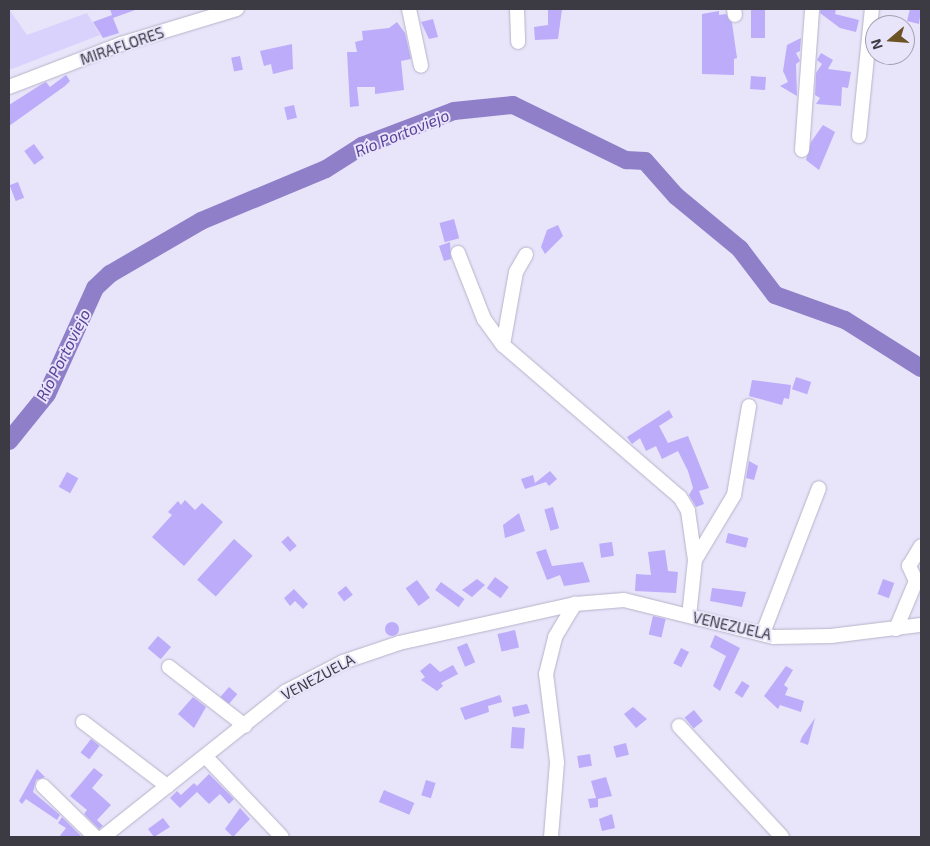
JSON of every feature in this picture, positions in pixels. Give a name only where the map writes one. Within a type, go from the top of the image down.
[{"type":"street","name":"MIRAFLORES","points":[[9,87],[121,44],[237,9]]},
{"type":"street","points":[[409,9],[421,66]]},
{"type":"street","points":[[517,9],[518,42]]},
{"type":"street","points":[[802,150],[812,9]]},
{"type":"street","points":[[859,136],[872,9]]},
{"type":"street","points":[[458,253],[484,319],[503,345],[680,497],[688,511],[695,560],[689,616]]},
{"type":"street","points":[[503,345],[516,272],[526,255]]},
{"type":"street","points":[[695,560],[734,495],[749,406]]},
{"type":"street","points":[[763,633],[819,488]]},
{"type":"street","points":[[896,629],[916,581],[909,566],[921,546]]},
{"type":"street","name":"VENEZUELA","points":[[103,837],[245,726],[285,692],[364,654],[469,626],[575,604],[624,600],[774,637],[831,636],[921,626]]},
{"type":"street","points":[[550,837],[557,762],[546,674],[555,637],[575,604]]},
{"type":"street","points":[[170,667],[245,726]]},
{"type":"street","points":[[83,722],[167,786]]},
{"type":"street","points":[[678,726],[782,837]]},
{"type":"street","points":[[206,757],[282,837]]},
{"type":"street","points":[[43,786],[95,837]]},
{"type":"shaded area","points":[[9,9],[27,35],[87,13],[100,35],[9,70]]},
{"type":"building","points":[[110,9],[135,10],[113,18],[119,33],[103,38],[93,22],[112,15]]},
{"type":"building","points":[[548,9],[562,9],[558,39],[535,40],[534,27],[548,25]]},
{"type":"building","points":[[751,9],[765,9],[765,38],[751,38]]},
{"type":"building","points":[[821,9],[836,9],[835,14],[859,20],[856,32],[840,28],[820,13]]},
{"type":"building","points":[[910,9],[921,9],[919,24],[915,23],[915,15],[908,15]]},
{"type":"building","points":[[719,11],[719,15],[726,14],[732,23],[737,58],[734,59],[734,75],[702,74],[702,14]]},
{"type":"building","points":[[433,19],[438,37],[429,39],[421,22]]},
{"type":"building","points":[[397,22],[405,33],[411,59],[401,61],[404,90],[375,94],[375,87],[357,87],[359,106],[350,107],[347,52],[357,52],[355,42],[363,40],[362,31],[389,28]]},
{"type":"building","points":[[801,38],[800,51],[796,53],[800,61],[796,64],[797,96],[780,86],[788,82],[783,71],[787,45]]},
{"type":"building","points":[[292,44],[293,69],[273,74],[271,64],[264,66],[260,51]]},
{"type":"building","points":[[821,53],[833,60],[828,69],[851,72],[848,88],[842,87],[841,106],[816,104],[820,98],[815,95],[816,73],[822,64],[817,60]]},
{"type":"building","points":[[240,56],[243,70],[234,72],[231,58]]},
{"type":"building","points":[[66,75],[70,81],[65,86],[9,126],[9,105],[42,84],[46,82],[50,87]]},
{"type":"building","points":[[751,76],[766,77],[765,90],[750,89]]},
{"type":"building","points":[[294,105],[297,118],[287,120],[284,107]]},
{"type":"building","points":[[823,125],[835,132],[819,170],[806,160],[811,142]]},
{"type":"building","points":[[34,144],[44,158],[34,165],[24,151]]},
{"type":"building","points":[[18,182],[24,198],[16,201],[10,185]]},
{"type":"building","points":[[454,219],[459,238],[445,242],[440,223]]},
{"type":"building","points":[[558,225],[563,236],[545,254],[541,247],[547,230]]},
{"type":"building","points":[[450,242],[451,259],[444,261],[439,246]]},
{"type":"building","points":[[796,377],[811,382],[807,394],[792,389]]},
{"type":"building","points":[[752,380],[791,385],[789,399],[784,398],[782,405],[749,396]]},
{"type":"building","points":[[669,410],[673,417],[659,426],[668,443],[688,436],[709,488],[699,491],[704,504],[696,507],[689,495],[693,488],[688,471],[678,451],[662,459],[656,446],[646,451],[640,438],[632,444],[627,437]]},
{"type":"building","points":[[749,461],[758,466],[754,480],[746,478]]},
{"type":"building","points":[[550,471],[557,479],[549,486],[546,482],[525,489],[521,479],[533,475],[535,483]]},
{"type":"building","points":[[67,472],[78,478],[70,493],[59,487]]},
{"type":"building","points":[[185,500],[195,510],[202,503],[223,522],[184,566],[152,537],[172,515],[168,512],[178,501],[181,505]]},
{"type":"building","points":[[553,507],[559,528],[550,531],[544,509]]},
{"type":"building","points":[[519,513],[525,531],[505,538],[503,525]]},
{"type":"building","points":[[728,533],[748,538],[746,548],[726,543]]},
{"type":"building","points":[[288,536],[297,546],[290,552],[281,542]]},
{"type":"building","points":[[234,539],[253,556],[216,597],[197,580]]},
{"type":"building","points":[[612,542],[614,556],[601,558],[599,544]]},
{"type":"building","points":[[546,549],[552,566],[583,562],[590,582],[564,586],[560,575],[547,580],[536,552]]},
{"type":"building","points":[[665,550],[668,571],[678,572],[676,593],[635,591],[636,574],[651,575],[648,552]]},
{"type":"building","points":[[495,577],[509,587],[501,598],[487,588]]},
{"type":"building","points":[[477,579],[485,585],[472,597],[462,590]]},
{"type":"building","points":[[883,579],[894,583],[889,598],[878,594]]},
{"type":"building","points":[[417,580],[430,598],[419,606],[406,588]]},
{"type":"building","points":[[441,582],[464,599],[459,607],[435,590]]},
{"type":"building","points":[[346,586],[353,595],[344,601],[337,593]]},
{"type":"building","points":[[712,588],[746,592],[742,607],[710,601]]},
{"type":"building","points":[[294,589],[308,604],[303,609],[295,601],[290,606],[284,598]]},
{"type":"building","points":[[653,616],[666,619],[661,637],[649,635]]},
{"type":"building","points":[[389,622],[395,622],[399,629],[395,636],[389,636],[385,632],[385,626]]},
{"type":"building","points":[[515,630],[519,648],[502,652],[497,634]]},
{"type":"building","points":[[715,635],[740,648],[720,691],[713,686],[726,656],[710,647]]},
{"type":"building","points":[[158,636],[171,647],[161,659],[148,648]]},
{"type":"building","points":[[467,643],[475,662],[465,667],[457,647]]},
{"type":"building","points":[[681,648],[689,652],[681,667],[673,663]]},
{"type":"building","points":[[430,663],[440,672],[453,665],[458,674],[441,683],[443,686],[437,691],[421,680],[425,677],[420,671]]},
{"type":"building","points":[[786,666],[793,670],[784,685],[788,688],[785,695],[804,701],[801,712],[780,705],[778,709],[764,696]]},
{"type":"building","points":[[742,681],[750,686],[742,698],[735,693]]},
{"type":"building","points":[[229,687],[237,694],[229,704],[220,697]]},
{"type":"building","points":[[500,695],[502,702],[488,706],[489,712],[465,720],[460,708]]},
{"type":"building","points":[[193,697],[206,707],[194,728],[178,714]]},
{"type":"building","points":[[527,704],[530,713],[514,717],[512,707]]},
{"type":"building","points":[[633,707],[647,719],[636,728],[624,714]]},
{"type":"building","points":[[694,710],[703,721],[693,728],[685,718]]},
{"type":"building","points":[[815,718],[808,745],[800,742],[802,737]]},
{"type":"building","points":[[512,727],[525,728],[524,749],[511,748]]},
{"type":"building","points":[[91,739],[100,746],[89,759],[81,752]]},
{"type":"building","points":[[626,743],[629,755],[616,758],[613,746]]},
{"type":"building","points":[[590,754],[592,766],[579,768],[577,756]]},
{"type":"building","points":[[94,768],[103,775],[92,788],[111,805],[97,820],[103,826],[99,829],[84,814],[87,810],[70,796]]},
{"type":"building","points":[[37,769],[45,777],[36,780],[33,792],[60,815],[57,820],[26,799],[22,804],[19,801]]},
{"type":"building","points":[[209,774],[234,799],[229,804],[220,794],[209,804],[197,792],[180,808],[170,798],[177,791],[181,795],[194,783],[197,786]]},
{"type":"building","points":[[606,777],[612,796],[598,799],[598,807],[590,808],[588,799],[596,798],[591,781]]},
{"type":"building","points":[[426,780],[436,783],[431,798],[421,795]]},
{"type":"building","points":[[384,790],[414,803],[409,815],[379,802]]},
{"type":"building","points":[[240,808],[250,819],[233,837],[225,829]]},
{"type":"building","points":[[612,814],[615,828],[602,831],[599,819]]},
{"type":"building","points":[[62,817],[82,837],[59,837],[66,828],[58,823]]},
{"type":"building","points":[[163,818],[170,827],[154,837],[148,829]]},
{"type":"waterway","name":"Río Portoviejo","points":[[9,441],[47,394],[95,288],[110,274],[201,221],[326,169],[362,146],[454,111],[513,105],[626,160],[645,161],[676,196],[740,249],[775,295],[845,320],[921,368]]}]
